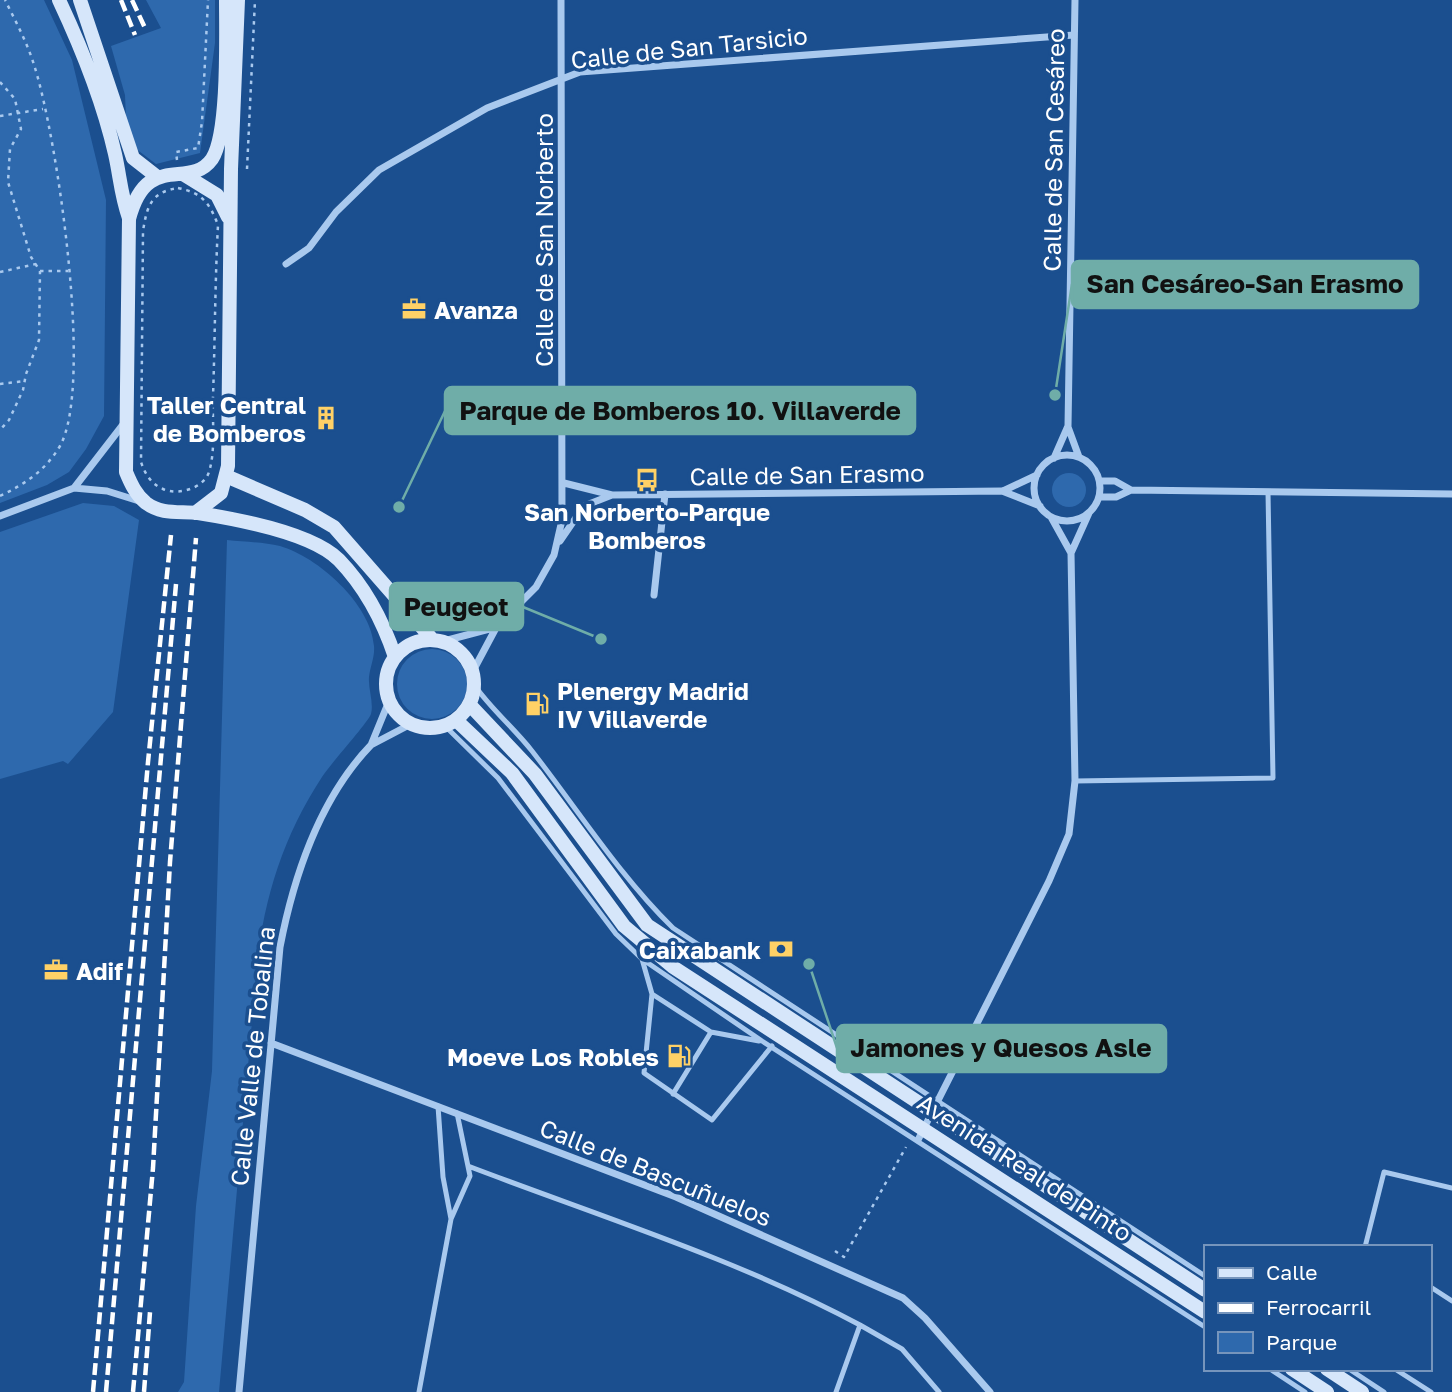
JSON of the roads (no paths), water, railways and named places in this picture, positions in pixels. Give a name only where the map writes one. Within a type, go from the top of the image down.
[{"type":"main road","points":[[59,0],[92,53],[132,158],[156,176]]},
{"type":"main road","points":[[80,0],[115,153],[120,193],[129,219],[126,472],[137,494],[148,504],[167,512],[195,513],[270,529],[298,537],[337,558],[370,599],[384,626],[395,657]]},
{"type":"main road","points":[[129,219],[139,194],[156,176],[179,174],[210,162],[220,136],[226,0]]},
{"type":"main road","points":[[195,513],[221,493],[226,476],[231,179],[238,0]]},
{"type":"main road","points":[[179,174],[217,195],[225,204],[231,225]]},
{"type":"main road","points":[[226,476],[286,501],[334,527],[438,640],[462,652],[473,671],[475,686],[470,705],[451,723],[428,729],[411,724],[397,715],[389,701],[387,670],[395,657],[411,643],[438,640]]},
{"type":"main road","name":"Avenida Real de Pinto","points":[[470,705],[535,774],[647,925],[934,1107],[1204,1289]]},
{"type":"main road","name":"Avenida Real de Pinto","points":[[451,723],[512,773],[624,926],[673,968],[918,1135],[1204,1311]]},
{"type":"main road","points":[[1295,1371],[1327,1392]]},
{"type":"main road","points":[[1330,1371],[1362,1392]]},
{"type":"street","name":"Calle de San Norberto","points":[[473,671],[497,626],[536,587],[558,544],[564,483],[561,0]]},
{"type":"street","name":"Calle de San Cesáreo","points":[[1075,0],[1068,426],[1079,457]]},
{"type":"street","name":"Calle de San Tarsicio","points":[[286,264],[309,248],[336,212],[379,170],[487,108],[562,78],[587,71],[1074,35]]},
{"type":"street","points":[[74,488],[126,421]]},
{"type":"street","name":"Calle de San Cesáreo","points":[[1054,458],[1068,426]]},
{"type":"street","points":[[918,1135],[1049,881],[1069,834],[1075,780],[1071,553],[1089,513],[1100,497],[1100,481],[1092,466],[1079,457],[1054,458],[1037,475],[1035,492],[1040,506],[1051,517],[1071,553]]},
{"type":"street","name":"Calle de San Erasmo","points":[[1002,491],[1037,475]]},
{"type":"street","points":[[1100,481],[1115,481],[1131,490]]},
{"type":"street","name":"Calle de San Erasmo","points":[[564,483],[612,495],[1002,491],[1040,506]]},
{"type":"street","points":[[0,516],[74,488],[107,491],[148,504]]},
{"type":"street","points":[[1100,497],[1116,497],[1131,490],[1452,494]]},
{"type":"street","points":[[654,595],[665,494]]},
{"type":"street","name":"Calle de San Erasmo","points":[[558,544],[584,506],[612,495]]},
{"type":"street","points":[[1051,517],[1070,521],[1089,513]]},
{"type":"street","name":"Calle de San Norberto","points":[[438,640],[497,626]]},
{"type":"street","name":"Calle Valle de Tobalina","points":[[371,745],[389,701]]},
{"type":"street","name":"Calle Valle de Tobalina","points":[[239,1392],[279,947],[290,894],[310,842],[349,769],[371,745],[411,724]]},
{"type":"street","name":"Calle de Bascuñuelos","points":[[271,1043],[676,1197],[903,1298],[925,1318],[990,1392]]},
{"type":"lane","points":[[1075,780],[1273,778],[1268,492]]},
{"type":"lane","points":[[475,686],[492,711],[529,747],[645,900],[673,928],[934,1107],[1204,1275]]},
{"type":"lane","points":[[451,723],[498,778],[616,934],[642,959],[762,1041],[918,1135],[1204,1326]]},
{"type":"lane","points":[[642,959],[652,994],[644,1073],[673,1094],[712,1120],[772,1046]]},
{"type":"lane","points":[[652,994],[711,1032],[762,1041]]},
{"type":"lane","points":[[673,1094],[711,1032]]},
{"type":"lane","points":[[438,1106],[443,1177],[451,1219]]},
{"type":"lane","points":[[419,1392],[451,1219],[470,1176],[457,1113]]},
{"type":"lane","points":[[468,1166],[690,1250],[821,1304],[902,1349],[939,1392]]},
{"type":"lane","points":[[1366,1245],[1384,1172],[1452,1188]]},
{"type":"lane","points":[[1431,1287],[1452,1301]]},
{"type":"lane","points":[[836,1392],[860,1325]]},
{"type":"lane","points":[[1273,1371],[1305,1392]]},
{"type":"lane","points":[[1352,1371],[1384,1392]]},
{"type":"lane","points":[[1398,1371],[1430,1392]]},
{"type":"railway","points":[[121,0],[135,35]]},
{"type":"railway","points":[[132,0],[145,28]]},
{"type":"railway","points":[[93,1392],[148,762],[171,535]]},
{"type":"railway","points":[[133,1392],[153,1168],[170,862],[196,538]]},
{"type":"railway","points":[[106,1392],[176,584]]},
{"type":"railway","points":[[144,1392],[150,1312]]},
{"type":"place","name":"Avanza","points":[[414,309]]},
{"type":"place","name":"San Cesáreo-San Erasmo","points":[[1055,395]]},
{"type":"place","name":"Taller Central de Bomberos","points":[[326,418]]},
{"type":"place","name":"San Norberto-Parque Bomberos","points":[[647,480]]},
{"type":"place","name":"Parque de Bomberos 10. Villaverde","points":[[399,507]]},
{"type":"place","name":"Peugeot","points":[[601,639]]},
{"type":"place","name":"Plenergy Madrid IV Villaverde","points":[[537,704]]},
{"type":"place","name":"Caixabank","points":[[781,949]]},
{"type":"place","name":"Jamones y Quesos Asle","points":[[809,964]]},
{"type":"place","name":"Adif","points":[[56,970]]},
{"type":"place","name":"Moeve Los Robles","points":[[679,1056]]}]
